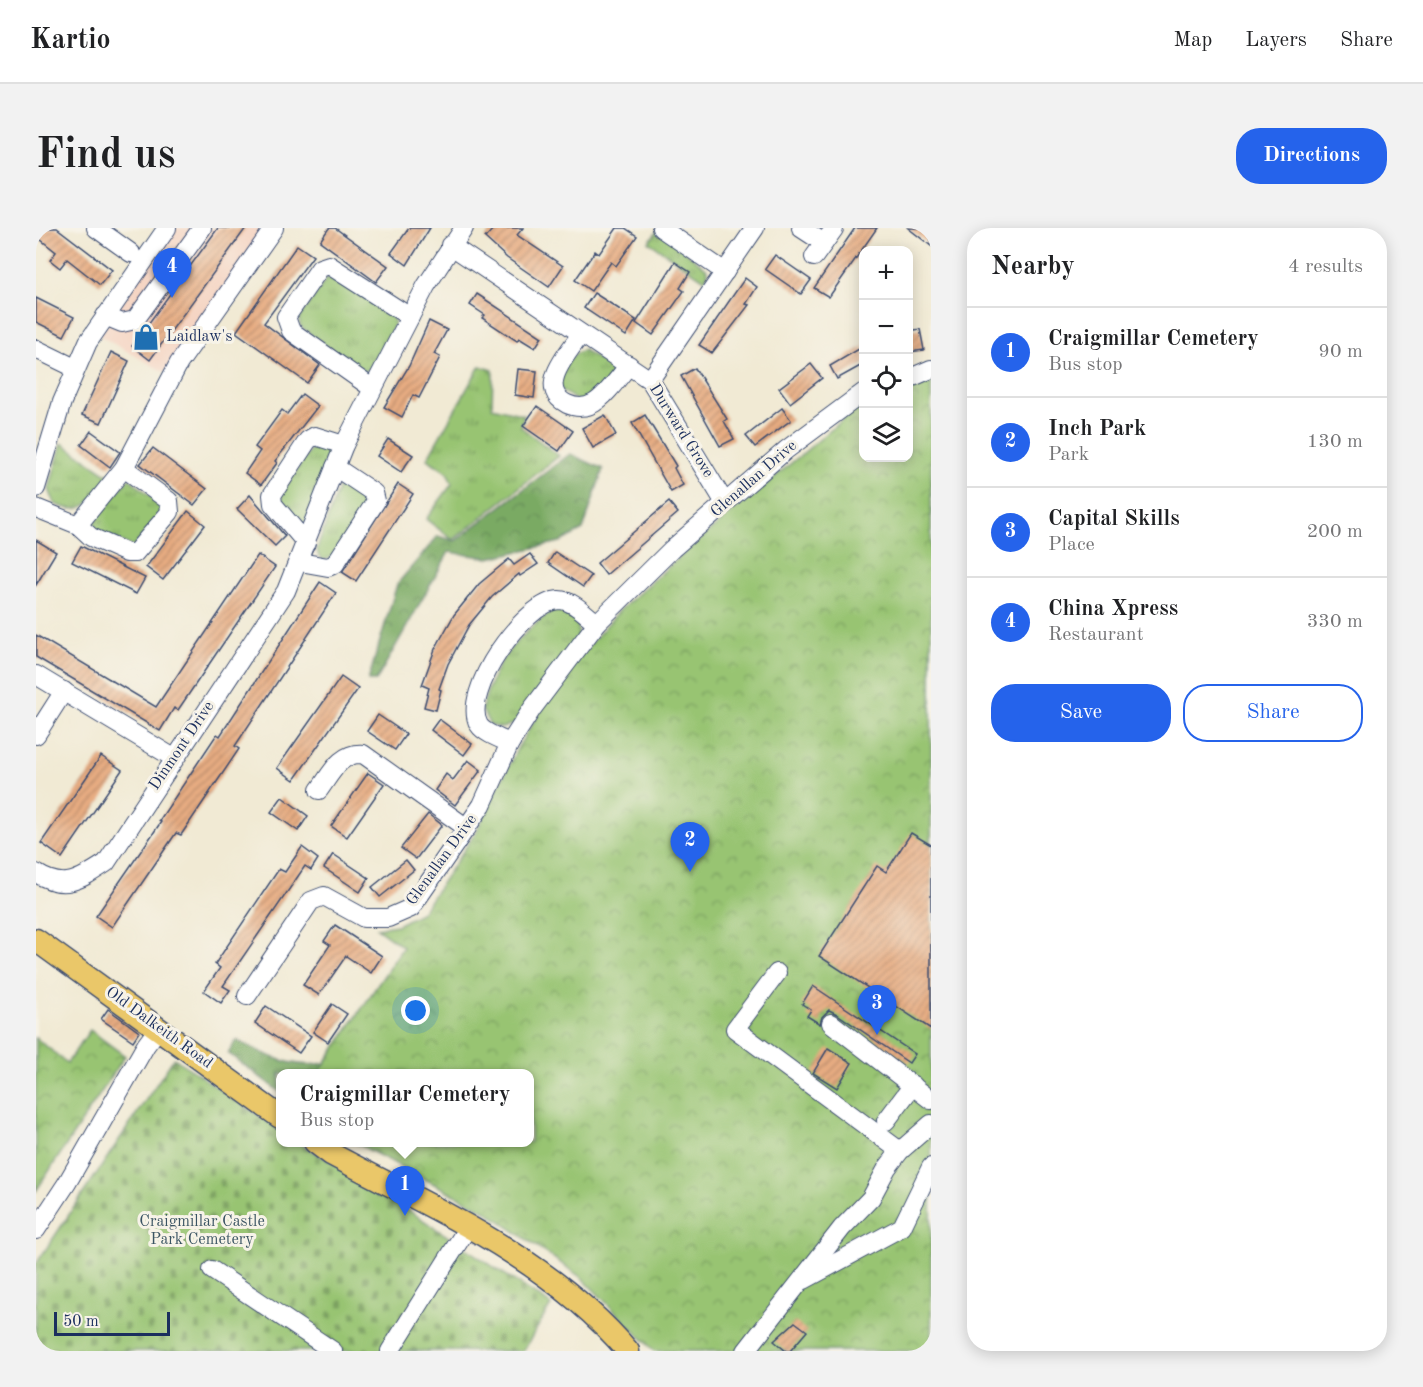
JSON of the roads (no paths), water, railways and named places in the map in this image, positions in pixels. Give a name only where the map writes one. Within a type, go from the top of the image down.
[{"type":"main road","name":"Old Dalkeith Road","points":[[36,940],[276,1114]]},
{"type":"main road","points":[[321,1147],[524,1258],[569,1292],[606,1326],[627,1351]]},
{"type":"street","points":[[96,228],[131,253]]},
{"type":"street","points":[[36,489],[53,429],[75,368],[105,316],[166,228]]},
{"type":"street","points":[[105,316],[122,323],[135,320],[202,228]]},
{"type":"street","points":[[78,525],[124,468],[178,363],[274,228]]},
{"type":"street","name":"Dinmont Drive","points":[[36,873],[51,883],[64,883],[85,877],[106,863],[286,591],[300,562],[344,445],[410,317],[450,245],[464,228]]},
{"type":"street","points":[[661,228],[725,272]]},
{"type":"street","points":[[650,380],[755,228]]},
{"type":"street","points":[[801,228],[824,243]]},
{"type":"street","name":"Durward Grove","points":[[450,245],[650,380],[725,503]]},
{"type":"street","points":[[372,388],[291,331],[286,317],[320,268],[329,266],[410,317]]},
{"type":"street","points":[[581,334],[553,376],[554,390],[565,403],[580,408],[595,403],[629,365]]},
{"type":"street","points":[[36,349],[75,368]]},
{"type":"street","points":[[913,378],[931,369]]},
{"type":"street","name":"Glenallan Drive","points":[[247,996],[311,901],[324,896],[364,918],[388,918],[411,908],[482,805],[510,743],[568,658],[597,623],[672,549],[786,450],[859,396]]},
{"type":"street","points":[[306,543],[273,504],[272,495],[308,440],[315,436],[344,445]]},
{"type":"street","points":[[300,562],[328,567],[335,564],[376,501],[374,493],[335,467]]},
{"type":"street","points":[[36,508],[78,525],[91,537],[127,553],[135,553],[170,512],[169,501],[124,468]]},
{"type":"street","points":[[510,743],[480,727],[474,714],[474,702],[497,651],[541,605],[557,600],[568,601],[597,623]]},
{"type":"street","points":[[36,675],[174,758]]},
{"type":"street","points":[[36,735],[64,691]]},
{"type":"street","points":[[320,790],[342,759],[352,753],[363,754],[467,828]]},
{"type":"street","points":[[777,973],[735,1029],[900,1151]]},
{"type":"street","points":[[831,1023],[931,1100]]},
{"type":"street","points":[[36,1230],[67,1183],[146,1045],[158,1029]]},
{"type":"street","points":[[886,1121],[913,1085]]},
{"type":"street","points":[[746,1351],[842,1228],[871,1198],[887,1168],[900,1151],[931,1124]]},
{"type":"street","points":[[797,1284],[902,1227],[931,1167]]},
{"type":"street","points":[[390,1351],[468,1227]]},
{"type":"street","points":[[212,1270],[340,1348]]},
{"type":"place","name":"China Xpress","points":[[172,298]]},
{"type":"place","name":"Laidlaw's","points":[[146,337]]},
{"type":"place","name":"Inch Park","points":[[690,872]]},
{"type":"place","name":"Capital Skills","points":[[877,1035]]},
{"type":"place","name":"Craigmillar Cemetery","points":[[405,1216]]},
{"type":"park label","name":"Craigmillar Castle Park Cemetery","points":[[202,1231]]}]
